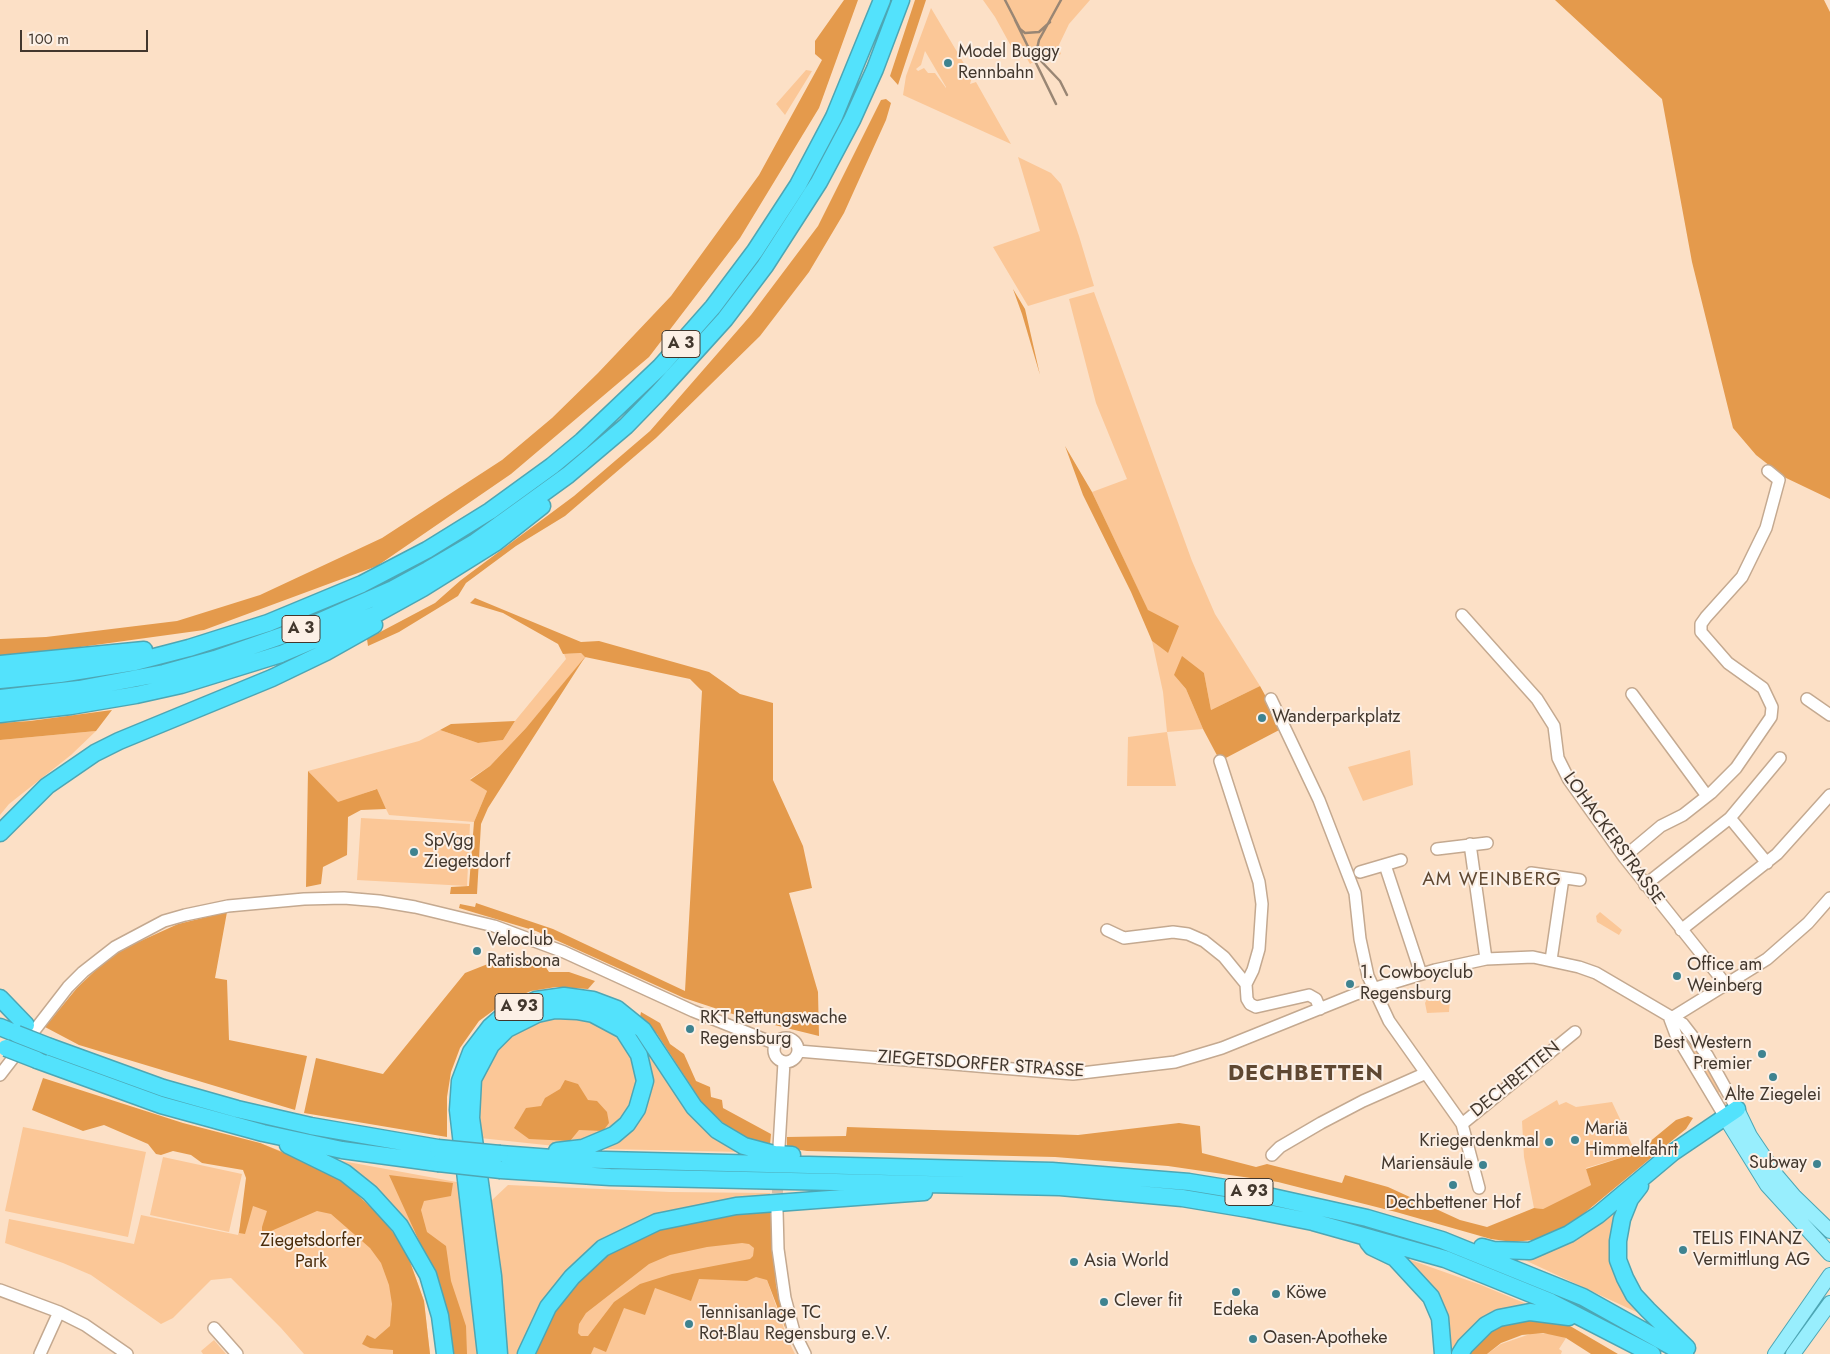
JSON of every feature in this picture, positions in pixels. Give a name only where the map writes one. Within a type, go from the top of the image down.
[{"type":"highway","name":"A 3","points":[[0,680],[102,668],[189,648],[268,623],[383,574],[490,511],[582,441],[660,367],[713,307],[755,251],[798,185],[834,117],[882,0]]},
{"type":"highway","name":"A 3","points":[[0,833],[47,786],[95,753],[119,741],[221,700],[326,652],[439,584],[466,562],[531,516],[568,475],[658,394],[719,326],[765,266],[819,182],[852,120],[900,0]]},
{"type":"highway","name":"A 3","points":[[0,698],[79,689],[164,673],[215,659],[307,627],[393,589],[428,570],[474,543],[568,475]]},
{"type":"highway","name":"A 3","points":[[0,714],[71,706],[136,695],[244,667],[282,654],[376,614],[466,562]]},
{"type":"highway","points":[[0,664],[158,648],[189,648]]},
{"type":"highway","name":"A 93","points":[[486,1354],[479,1274],[459,1129],[458,1102],[460,1081],[471,1052],[490,1027],[505,1014],[536,1000],[564,996],[594,1000],[617,1009],[643,1030],[694,1106],[717,1130],[744,1146],[774,1154],[796,1156],[823,1164]]},
{"type":"highway","points":[[0,998],[22,1029]]},
{"type":"highway","name":"A 93","points":[[499,1354],[493,1276],[471,1118],[473,1079],[491,1045],[507,1029],[537,1014],[555,1010],[593,1014],[622,1030],[639,1055],[645,1081],[637,1109],[626,1124],[614,1135],[583,1148],[556,1151],[527,1148],[506,1160]]},
{"type":"highway","points":[[0,1027],[22,1029]]},
{"type":"highway","name":"A 93","points":[[22,1029],[50,1047],[163,1088],[237,1109],[438,1156]]},
{"type":"highway","name":"A 93","points":[[3,1046],[153,1103],[263,1133],[342,1150],[506,1160],[658,1178],[1008,1185],[1182,1198],[1276,1214],[1362,1235],[1453,1263],[1506,1283],[1582,1318],[1652,1354]]},
{"type":"highway","points":[[1442,1240],[1458,1238],[1493,1250],[1530,1251],[1569,1234],[1598,1215],[1672,1153],[1731,1113]]},
{"type":"highway","name":"A 93","points":[[263,1133],[345,1173],[370,1193],[392,1215],[415,1248],[428,1275],[440,1316],[446,1354]]},
{"type":"highway","name":"A 93","points":[[506,1160],[565,1159],[1052,1170],[1189,1182],[1250,1192],[1367,1218],[1442,1240],[1583,1297],[1685,1354]]},
{"type":"highway","points":[[1649,1173],[1630,1200],[1622,1219],[1618,1241],[1618,1260],[1634,1294],[1660,1323],[1684,1343],[1692,1354]]},
{"type":"highway","points":[[526,1354],[548,1307],[572,1277],[603,1248],[657,1222],[736,1206],[838,1197],[941,1191],[980,1192],[1008,1185]]},
{"type":"highway","points":[[1362,1235],[1372,1246],[1395,1258],[1431,1297],[1440,1318],[1443,1354]]},
{"type":"highway","points":[[1460,1354],[1465,1346],[1486,1325],[1509,1315],[1544,1313],[1582,1318]]},
{"type":"main road","name":"ZIEGETSDORFER STRASSE","points":[[1731,1113],[1750,1136],[1777,1176],[1794,1196],[1830,1231]]},
{"type":"main road","name":"ZIEGETSDORFER STRASSE","points":[[1731,1113],[1767,1185],[1830,1254]]},
{"type":"main road","points":[[1775,1354],[1830,1275]]},
{"type":"main road","points":[[1793,1354],[1830,1303]]},
{"type":"street","points":[[1624,857],[1661,826],[1683,815],[1707,796],[1736,768],[1768,724],[1772,707],[1763,688],[1724,659],[1701,632],[1701,624],[1737,583],[1752,560],[1766,528],[1779,480],[1768,471]]},
{"type":"street","name":"LOHACKERSTRASSE","points":[[1462,615],[1537,699],[1554,726],[1561,767],[1624,857],[1727,986]]},
{"type":"street","points":[[1632,694],[1707,796]]},
{"type":"street","points":[[1271,699],[1320,800],[1355,893],[1360,939],[1368,976],[1389,1021],[1424,1074],[1462,1124]]},
{"type":"street","points":[[1807,699],[1830,715]]},
{"type":"street","points":[[1646,885],[1730,818],[1780,758]]},
{"type":"street","points":[[1220,761],[1259,882],[1262,904],[1259,948],[1253,970],[1246,984],[1247,999],[1250,1004],[1256,1007],[1309,995],[1316,999],[1320,1009]]},
{"type":"street","points":[[1681,930],[1777,854],[1830,795]]},
{"type":"street","points":[[1730,818],[1767,863]]},
{"type":"street","points":[[1436,849],[1486,843]]},
{"type":"street","points":[[1470,844],[1486,959]]},
{"type":"street","points":[[1360,872],[1401,860]]},
{"type":"street","points":[[1385,865],[1421,974]]},
{"type":"street","points":[[1531,873],[1580,880]]},
{"type":"street","points":[[1551,960],[1563,878]]},
{"type":"street","points":[[0,1075],[68,987],[83,972],[115,947],[164,921],[185,915],[236,905],[304,899],[344,898],[379,901],[416,907],[494,926],[564,952],[693,1011],[776,1044]]},
{"type":"street","points":[[1670,1019],[1727,986],[1780,949],[1808,923],[1830,898]]},
{"type":"street","points":[[1107,930],[1124,938],[1173,932],[1188,934],[1204,941],[1224,957],[1246,984]]},
{"type":"street","name":"ZIEGETSDORFER STRASSE","points":[[798,1051],[1074,1074],[1175,1062],[1222,1048],[1320,1009],[1421,974],[1486,959],[1524,957],[1551,960],[1596,973],[1670,1019],[1683,1024],[1711,1062],[1731,1113]]},
{"type":"street","name":"ZIEGETSDORFER STRASSE","points":[[1670,1019],[1676,1034],[1731,1113]]},
{"type":"street","name":"DECHBETTEN","points":[[1479,1188],[1462,1124],[1528,1068],[1575,1032]]},
{"type":"street","points":[[776,1044],[788,1038],[795,1043],[798,1051],[793,1059],[784,1062]]},
{"type":"street","points":[[776,1044],[776,1057],[784,1062]]},
{"type":"street","points":[[779,1147],[784,1062]]},
{"type":"street","points":[[1272,1155],[1280,1147],[1354,1105],[1424,1074]]},
{"type":"street","points":[[777,1212],[778,1249],[785,1298],[794,1332],[805,1354]]},
{"type":"street","points":[[0,1290],[59,1312],[85,1326],[127,1354]]},
{"type":"street","points":[[40,1354],[59,1312]]},
{"type":"street","points":[[214,1328],[237,1354]]},
{"type":"green space","points":[[983,0],[1090,0],[1069,24],[1058,47],[1061,54],[1047,60],[1044,56],[1030,64],[1025,55],[1023,58],[1017,57],[995,17]]},
{"type":"green space","points":[[931,8],[972,77],[970,84],[976,82],[1011,144],[903,95],[906,76]],"holes":[[[925,51],[946,87],[935,73],[928,73],[924,68],[918,71],[916,69],[921,65]]]},
{"type":"green space","points":[[806,70],[812,71],[785,115],[776,104]]},
{"type":"green space","points":[[1018,157],[1051,173],[1061,184],[1094,286],[1028,306],[993,247],[1040,231]]},
{"type":"green space","points":[[1094,292],[1192,561],[1215,614],[1260,686],[1211,710],[1204,673],[1174,675],[1186,689],[1203,729],[1167,732],[1163,692],[1152,641],[1168,653],[1092,492],[1127,479],[1096,403],[1069,299]]},
{"type":"green space","points":[[581,653],[586,657],[526,728],[490,766],[470,779],[487,791],[474,822],[389,815],[376,789],[338,803],[308,771],[419,741],[440,730],[478,743],[503,740],[515,721],[566,659],[564,654]]},
{"type":"green space","points":[[96,731],[71,755],[9,804],[0,815],[0,740]]},
{"type":"green space","points":[[1167,732],[1176,786],[1127,786],[1128,737]]},
{"type":"green space","points":[[1410,750],[1413,785],[1363,801],[1348,767]]},
{"type":"green space","name":"SpVgg Ziegetsdorf","points":[[361,818],[470,824],[467,886],[357,880]]},
{"type":"green space","points":[[1600,912],[1622,930],[1619,935],[1597,922],[1596,916]]},
{"type":"green space","points":[[1435,993],[1450,998],[1449,1012],[1427,1013],[1425,1003],[1428,997]]},
{"type":"green space","points":[[554,1016],[587,1018],[621,1037],[639,1069],[634,1106],[604,1136],[555,1146],[480,1138],[477,1113],[479,1086],[485,1066],[496,1050],[519,1028]]},
{"type":"green space","points":[[629,1023],[742,1152],[605,1149],[634,1129],[646,1108],[651,1085],[627,1027]]},
{"type":"green space","points":[[1681,1027],[1725,1089],[1718,1093],[1679,1029]]},
{"type":"green space","points":[[1557,1100],[1559,1105],[1566,1102],[1576,1107],[1612,1102],[1636,1153],[1586,1168],[1591,1185],[1543,1209],[1534,1208],[1524,1157],[1522,1121]]},
{"type":"green space","points":[[23,1127],[146,1152],[128,1237],[5,1211]]},
{"type":"green space","name":"Ziegetsdorfer Park","points":[[260,1143],[299,1158],[379,1215],[395,1235],[409,1259],[424,1301],[430,1354],[304,1354],[231,1278],[211,1280],[173,1318],[161,1324],[91,1275],[5,1243],[9,1219],[134,1244],[141,1215],[238,1235]]},
{"type":"green space","points":[[163,1157],[242,1174],[229,1232],[150,1215]]},
{"type":"green space","points":[[337,1160],[462,1183],[482,1354],[451,1354],[430,1265]]},
{"type":"green space","points":[[508,1185],[670,1192],[770,1193],[770,1196],[597,1243],[561,1278],[542,1303],[520,1354],[504,1354],[489,1207],[491,1201]]},
{"type":"green space","points":[[1622,1201],[1614,1221],[1609,1242],[1610,1261],[1617,1280],[1627,1296],[1645,1316],[1516,1256]]},
{"type":"green space","points":[[773,1210],[777,1278],[767,1280],[788,1340],[795,1354],[532,1354],[568,1289]]},
{"type":"green space","points":[[1402,1257],[1481,1285],[1534,1307],[1454,1354],[1448,1354],[1449,1348]]},
{"type":"green space","points":[[1533,1333],[1555,1334],[1566,1338],[1559,1349],[1562,1351],[1561,1354],[1487,1354],[1501,1344]]},
{"type":"green space","points":[[214,1340],[226,1354],[203,1354],[201,1351]]},
{"type":"shaded area","points":[[844,0],[858,0],[819,108],[740,238],[649,357],[511,474],[377,566],[204,630],[15,656],[0,656],[0,639],[46,637],[177,621],[260,595],[382,538],[502,460],[552,418],[598,373],[671,296],[759,175],[822,60],[815,54],[815,41]]},
{"type":"shaded area","points":[[915,0],[926,0],[898,85],[890,76]]},
{"type":"shaded area","points":[[1555,0],[1824,0],[1830,12],[1830,499],[1784,477],[1756,455],[1733,428],[1692,262],[1662,99]]},
{"type":"shaded area","points":[[886,99],[891,103],[886,120],[844,213],[809,272],[760,336],[656,438],[565,516],[516,546],[466,583],[458,596],[399,632],[368,646],[367,639],[435,603],[461,580],[574,496],[650,431],[751,315],[818,226],[881,100]]},
{"type":"shaded area","points":[[1013,289],[1025,309],[1040,375],[1022,314]]},
{"type":"shaded area","points":[[1065,446],[1092,492],[1148,610],[1179,626],[1168,653],[1152,641],[1131,592],[1083,495]]},
{"type":"shaded area","points":[[475,598],[581,642],[599,641],[709,672],[740,694],[773,703],[773,780],[803,846],[812,888],[789,893],[818,992],[819,1036],[742,1017],[684,998],[536,931],[459,908],[460,904],[475,907],[476,903],[553,929],[685,991],[702,691],[690,679],[585,657],[581,653],[563,654],[558,644],[503,613],[470,603]]},
{"type":"shaded area","points":[[1182,656],[1204,673],[1211,710],[1260,686],[1283,728],[1220,761],[1203,729],[1186,689],[1174,675]]},
{"type":"shaded area","points":[[585,657],[488,808],[481,824],[477,894],[450,894],[451,887],[469,886],[474,822],[487,791],[470,780],[490,766],[526,728]]},
{"type":"shaded area","points":[[112,710],[96,731],[0,740],[0,723]]},
{"type":"shaded area","points":[[515,721],[503,740],[478,743],[440,730],[451,724]]},
{"type":"shaded area","points":[[308,771],[338,802],[377,789],[386,809],[361,810],[348,817],[347,855],[323,867],[321,884],[306,887]]},
{"type":"shaded area","points":[[227,912],[215,978],[227,980],[229,1040],[307,1056],[295,1110],[79,1045],[45,1027],[77,988],[99,967],[123,949],[178,924]]},
{"type":"shaded area","points":[[508,956],[545,966],[549,972],[569,972],[595,981],[588,989],[556,987],[531,991],[505,1002],[479,1021],[460,1048],[451,1072],[447,1097],[447,1137],[304,1113],[316,1058],[383,1074],[465,973]]},
{"type":"shaded area","points":[[641,1012],[660,1023],[670,1044],[684,1054],[696,1081],[710,1087],[711,1097],[722,1100],[723,1108],[771,1134],[770,1145],[756,1142],[729,1128],[704,1106],[657,1034],[640,1017]]},
{"type":"shaded area","points":[[43,1078],[183,1123],[260,1143],[325,1170],[344,1182],[379,1215],[395,1235],[409,1259],[424,1301],[430,1354],[393,1354],[393,1350],[370,1348],[362,1344],[367,1335],[375,1339],[390,1326],[392,1304],[389,1285],[381,1263],[370,1248],[331,1214],[317,1211],[262,1235],[262,1227],[267,1211],[253,1206],[245,1234],[239,1233],[246,1178],[243,1170],[202,1163],[191,1155],[173,1151],[161,1155],[156,1154],[148,1144],[104,1125],[83,1131],[32,1110]]},
{"type":"shaded area","points":[[565,1080],[578,1084],[588,1100],[597,1101],[607,1112],[609,1123],[603,1131],[579,1130],[570,1141],[529,1139],[514,1128],[526,1108],[541,1106],[545,1098],[560,1089]]},
{"type":"shaded area","points":[[1688,1116],[1693,1118],[1686,1129],[1570,1225],[1553,1234],[1533,1240],[1513,1242],[1491,1239],[1396,1212],[1278,1182],[1168,1166],[1055,1157],[807,1151],[787,1148],[787,1137],[846,1136],[847,1127],[1078,1135],[1179,1123],[1200,1126],[1202,1153],[1256,1167],[1267,1164],[1342,1183],[1345,1175],[1388,1187],[1460,1220],[1487,1227],[1534,1208],[1543,1209],[1591,1185],[1586,1169],[1636,1153],[1676,1120]]},
{"type":"shaded area","points":[[389,1175],[453,1183],[451,1196],[424,1201],[421,1210],[427,1232],[446,1246],[451,1281],[466,1326],[467,1354],[451,1354],[430,1265]]},
{"type":"shaded area","points":[[771,1210],[776,1285],[786,1330],[767,1280],[756,1277],[747,1281],[699,1279],[691,1301],[655,1288],[645,1315],[624,1308],[606,1352],[594,1347],[591,1354],[532,1354],[542,1329],[568,1289],[606,1254],[636,1237],[684,1222],[736,1213]],"holes":[[[749,1244],[754,1248],[753,1256],[750,1259],[672,1274],[640,1284],[614,1302],[588,1336],[581,1336],[578,1333],[579,1324],[586,1313],[649,1264],[670,1255],[707,1247]]]},
{"type":"shaded area","points":[[1511,1318],[1565,1323],[1618,1354],[1591,1354],[1566,1338],[1543,1333],[1522,1335],[1501,1343],[1487,1354],[1463,1354],[1478,1338]]},
{"type":"tunnel","points":[[777,1210],[778,1173]]},
{"type":"railway","points":[[1005,0],[1020,29],[1025,33],[1039,32],[1050,22]]},
{"type":"railway","points":[[1035,58],[1039,40],[1061,0]]},
{"type":"railway","points":[[1015,20],[1056,104]]},
{"type":"railway","points":[[1040,60],[1060,81],[1067,95]]},
{"type":"place","name":"Model Buggy Rennbahn","points":[[948,63]]},
{"type":"place","name":"Wanderparkplatz","points":[[1262,718]]},
{"type":"place","name":"SpVgg Ziegetsdorf","points":[[414,852]]},
{"type":"place","name":"Veloclub Ratisbona","points":[[477,951]]},
{"type":"place","name":"Office am Weinberg","points":[[1677,976]]},
{"type":"place","name":"1. Cowboyclub Regensburg","points":[[1350,984]]},
{"type":"place","name":"RKT Rettungswache Regensburg","points":[[690,1029]]},
{"type":"place","name":"Best Western Premier","points":[[1762,1054]]},
{"type":"place","name":"Alte Ziegelei","points":[[1773,1077]]},
{"type":"place","name":"Mariä Himmelfahrt","points":[[1575,1140]]},
{"type":"place","name":"Kriegerdenkmal","points":[[1549,1142]]},
{"type":"place","name":"Subway","points":[[1817,1164]]},
{"type":"place","name":"Mariensäule","points":[[1483,1165]]},
{"type":"place","name":"Dechbettener Hof","points":[[1453,1185]]},
{"type":"place","name":"TELIS FINANZ Vermittlung AG","points":[[1683,1250]]},
{"type":"place","name":"Asia World","points":[[1074,1262]]},
{"type":"place","name":"Edeka","points":[[1236,1292]]},
{"type":"place","name":"Köwe","points":[[1276,1294]]},
{"type":"place","name":"Clever fit","points":[[1104,1302]]},
{"type":"place","name":"Tennisanlage TC Rot-Blau Regensburg e.V.","points":[[689,1324]]},
{"type":"place","name":"Oasen-Apotheke","points":[[1253,1339]]},
{"type":"district","name":"AM WEINBERG","points":[[1492,880]]},
{"type":"district","name":"DECHBETTEN","points":[[1306,1075]]}]
